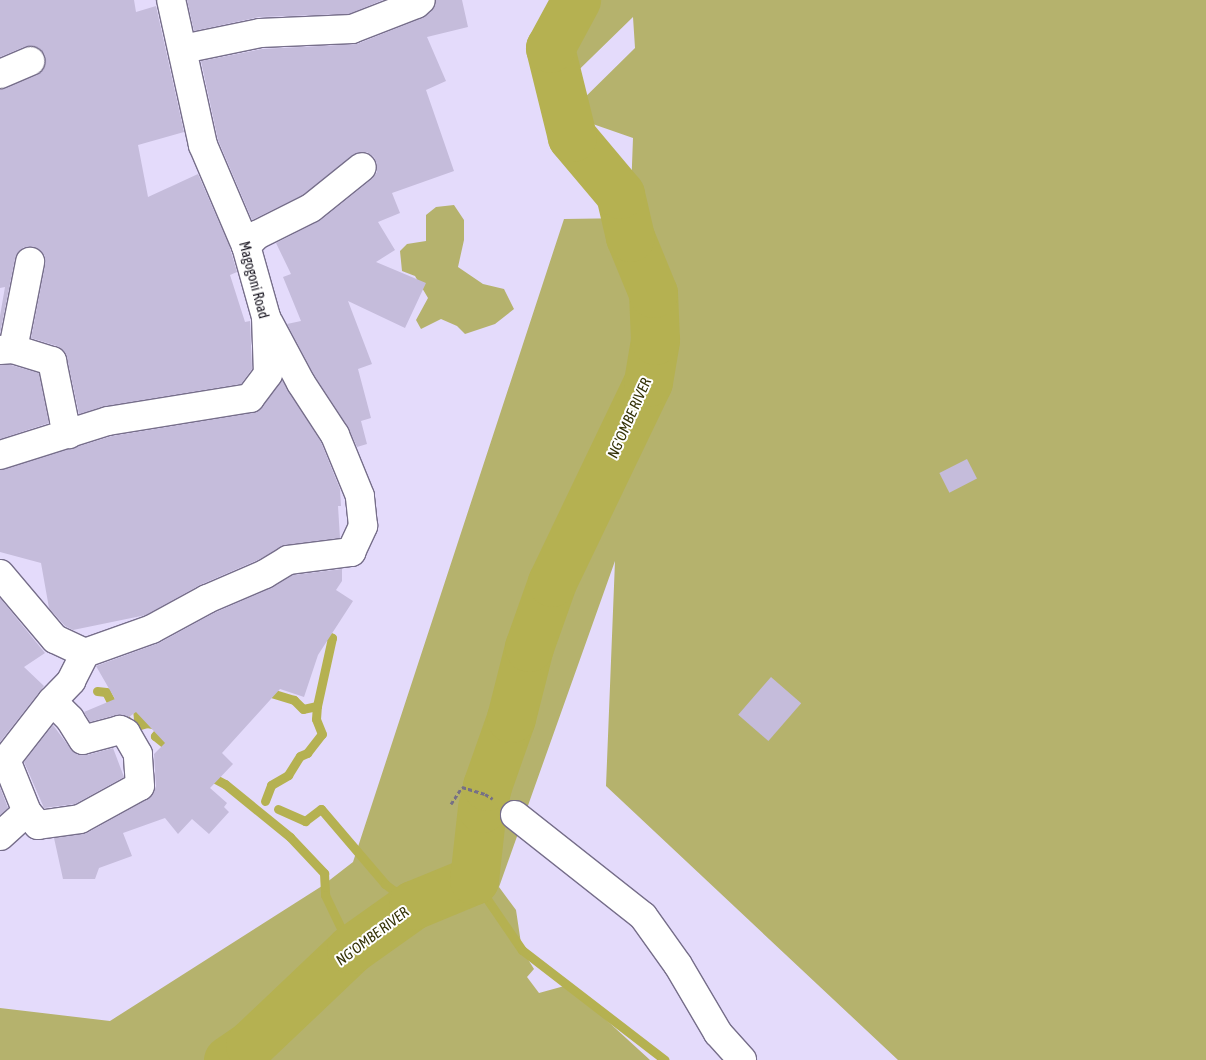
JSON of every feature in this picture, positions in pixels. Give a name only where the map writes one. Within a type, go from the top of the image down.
[{"type":"street","name":"Magogoni Road","points":[[0,455],[108,421],[250,398],[268,374],[266,317],[246,246],[203,145],[170,0]]},
{"type":"street","points":[[182,50],[260,33],[352,29],[416,4],[421,0]]},
{"type":"street","points":[[0,74],[30,61]]},
{"type":"street","points":[[246,246],[257,235],[312,208],[362,167]]},
{"type":"street","points":[[30,262],[6,349],[52,361],[64,420],[69,434]]},
{"type":"street","points":[[52,701],[70,719],[83,740],[120,730],[126,733],[138,754],[140,786],[80,819],[38,825],[26,812],[3,761],[52,701],[71,680],[85,653],[152,629],[207,599],[265,574],[288,560],[351,552],[363,526],[360,496],[335,435],[301,383],[266,317]]},
{"type":"street","points":[[0,574],[55,639],[85,653]]},
{"type":"street","points":[[0,836],[26,812]]},
{"type":"street","points":[[515,815],[643,916],[678,966],[718,1033],[742,1060]]},
{"type":"path","points":[[451,804],[462,787],[485,794],[515,815]]},
{"type":"shaded area","points":[[562,0],[1206,0],[1206,1060],[898,1060],[606,786],[615,561],[499,887],[516,910],[522,950],[534,969],[527,977],[539,993],[568,985],[650,1060],[0,1060],[0,1008],[110,1021],[322,886],[353,862],[564,219],[630,218],[633,138],[567,115],[635,48],[633,17],[551,97]]},
{"type":"shaded area","points":[[454,205],[464,220],[464,240],[458,267],[483,284],[504,289],[514,309],[495,324],[465,334],[457,326],[441,319],[421,329],[416,320],[428,298],[415,276],[402,271],[400,251],[407,244],[426,241],[426,215],[436,207]]},
{"type":"building","points":[[0,0],[134,0],[136,12],[156,6],[184,132],[138,145],[148,197],[198,174],[229,245],[237,272],[230,275],[245,322],[250,321],[252,369],[241,384],[106,406],[79,414],[64,351],[57,346],[31,338],[45,265],[45,256],[41,251],[33,247],[24,247],[19,251],[15,259],[0,334],[0,316],[5,287],[0,288],[0,89],[37,75],[43,70],[46,62],[44,54],[39,48],[32,46],[24,47],[0,57]]},
{"type":"building","points":[[187,0],[383,0],[349,14],[259,17],[194,31]]},
{"type":"building","points":[[436,0],[462,0],[468,27],[427,37],[446,81],[426,90],[454,171],[392,193],[400,213],[378,222],[395,250],[376,262],[426,283],[405,328],[348,301],[372,364],[358,369],[371,418],[361,421],[367,444],[357,447],[348,427],[314,375],[287,324],[301,321],[283,277],[291,274],[276,243],[321,220],[372,179],[377,172],[377,164],[374,157],[367,152],[353,155],[303,195],[252,220],[218,140],[201,61],[262,49],[357,44],[422,18],[431,12]]},
{"type":"building","points":[[0,365],[11,365],[39,373],[49,423],[0,439]]},
{"type":"building","points":[[282,380],[321,442],[340,489],[341,506],[338,506],[340,538],[286,545],[258,560],[200,585],[146,615],[73,630],[65,626],[49,608],[41,563],[0,552],[0,470],[112,436],[252,413],[262,407]]},
{"type":"building","points":[[967,459],[977,479],[949,493],[939,473]]},
{"type":"building","points":[[342,569],[342,581],[336,590],[353,601],[318,655],[304,697],[280,689],[222,753],[233,764],[210,788],[227,803],[224,807],[229,812],[209,834],[192,819],[178,834],[165,818],[123,833],[132,856],[99,868],[95,879],[63,879],[54,838],[87,833],[148,799],[153,794],[156,786],[154,754],[165,743],[136,712],[129,717],[116,715],[90,722],[84,712],[115,699],[96,666],[159,643],[214,613],[271,588],[293,575]]},
{"type":"building","points":[[0,598],[45,653],[24,667],[44,686],[0,742]]},
{"type":"building","points":[[771,677],[801,703],[768,741],[738,715]]},
{"type":"building","points":[[53,725],[70,748],[78,755],[87,755],[113,748],[124,777],[75,804],[44,808],[24,762]]},
{"type":"building","points":[[0,787],[8,808],[0,815]]},
{"type":"waterway","name":"NG'OMBE RIVER","points":[[228,1060],[250,1045],[351,949],[413,905],[474,880],[482,808],[487,786],[511,718],[529,647],[552,582],[648,382],[655,340],[653,293],[630,237],[620,194],[572,137],[550,48],[576,0]]},
{"type":"waterway","points":[[317,706],[332,638],[320,632]]},
{"type":"waterway","points":[[97,691],[106,692],[113,706],[133,727],[147,723],[163,726],[155,736],[172,750]]},
{"type":"waterway","points":[[265,691],[294,700],[303,709],[317,706],[316,719],[322,734],[307,753],[300,756],[288,775],[271,785],[265,801]]},
{"type":"waterway","points":[[141,704],[137,709],[138,718],[147,723]]},
{"type":"waterway","points":[[208,775],[225,784],[290,837],[324,873],[325,895],[351,949]]},
{"type":"waterway","points":[[278,809],[305,821],[321,809],[385,884],[413,905]]},
{"type":"waterway","points":[[474,880],[522,950],[665,1060]]}]
